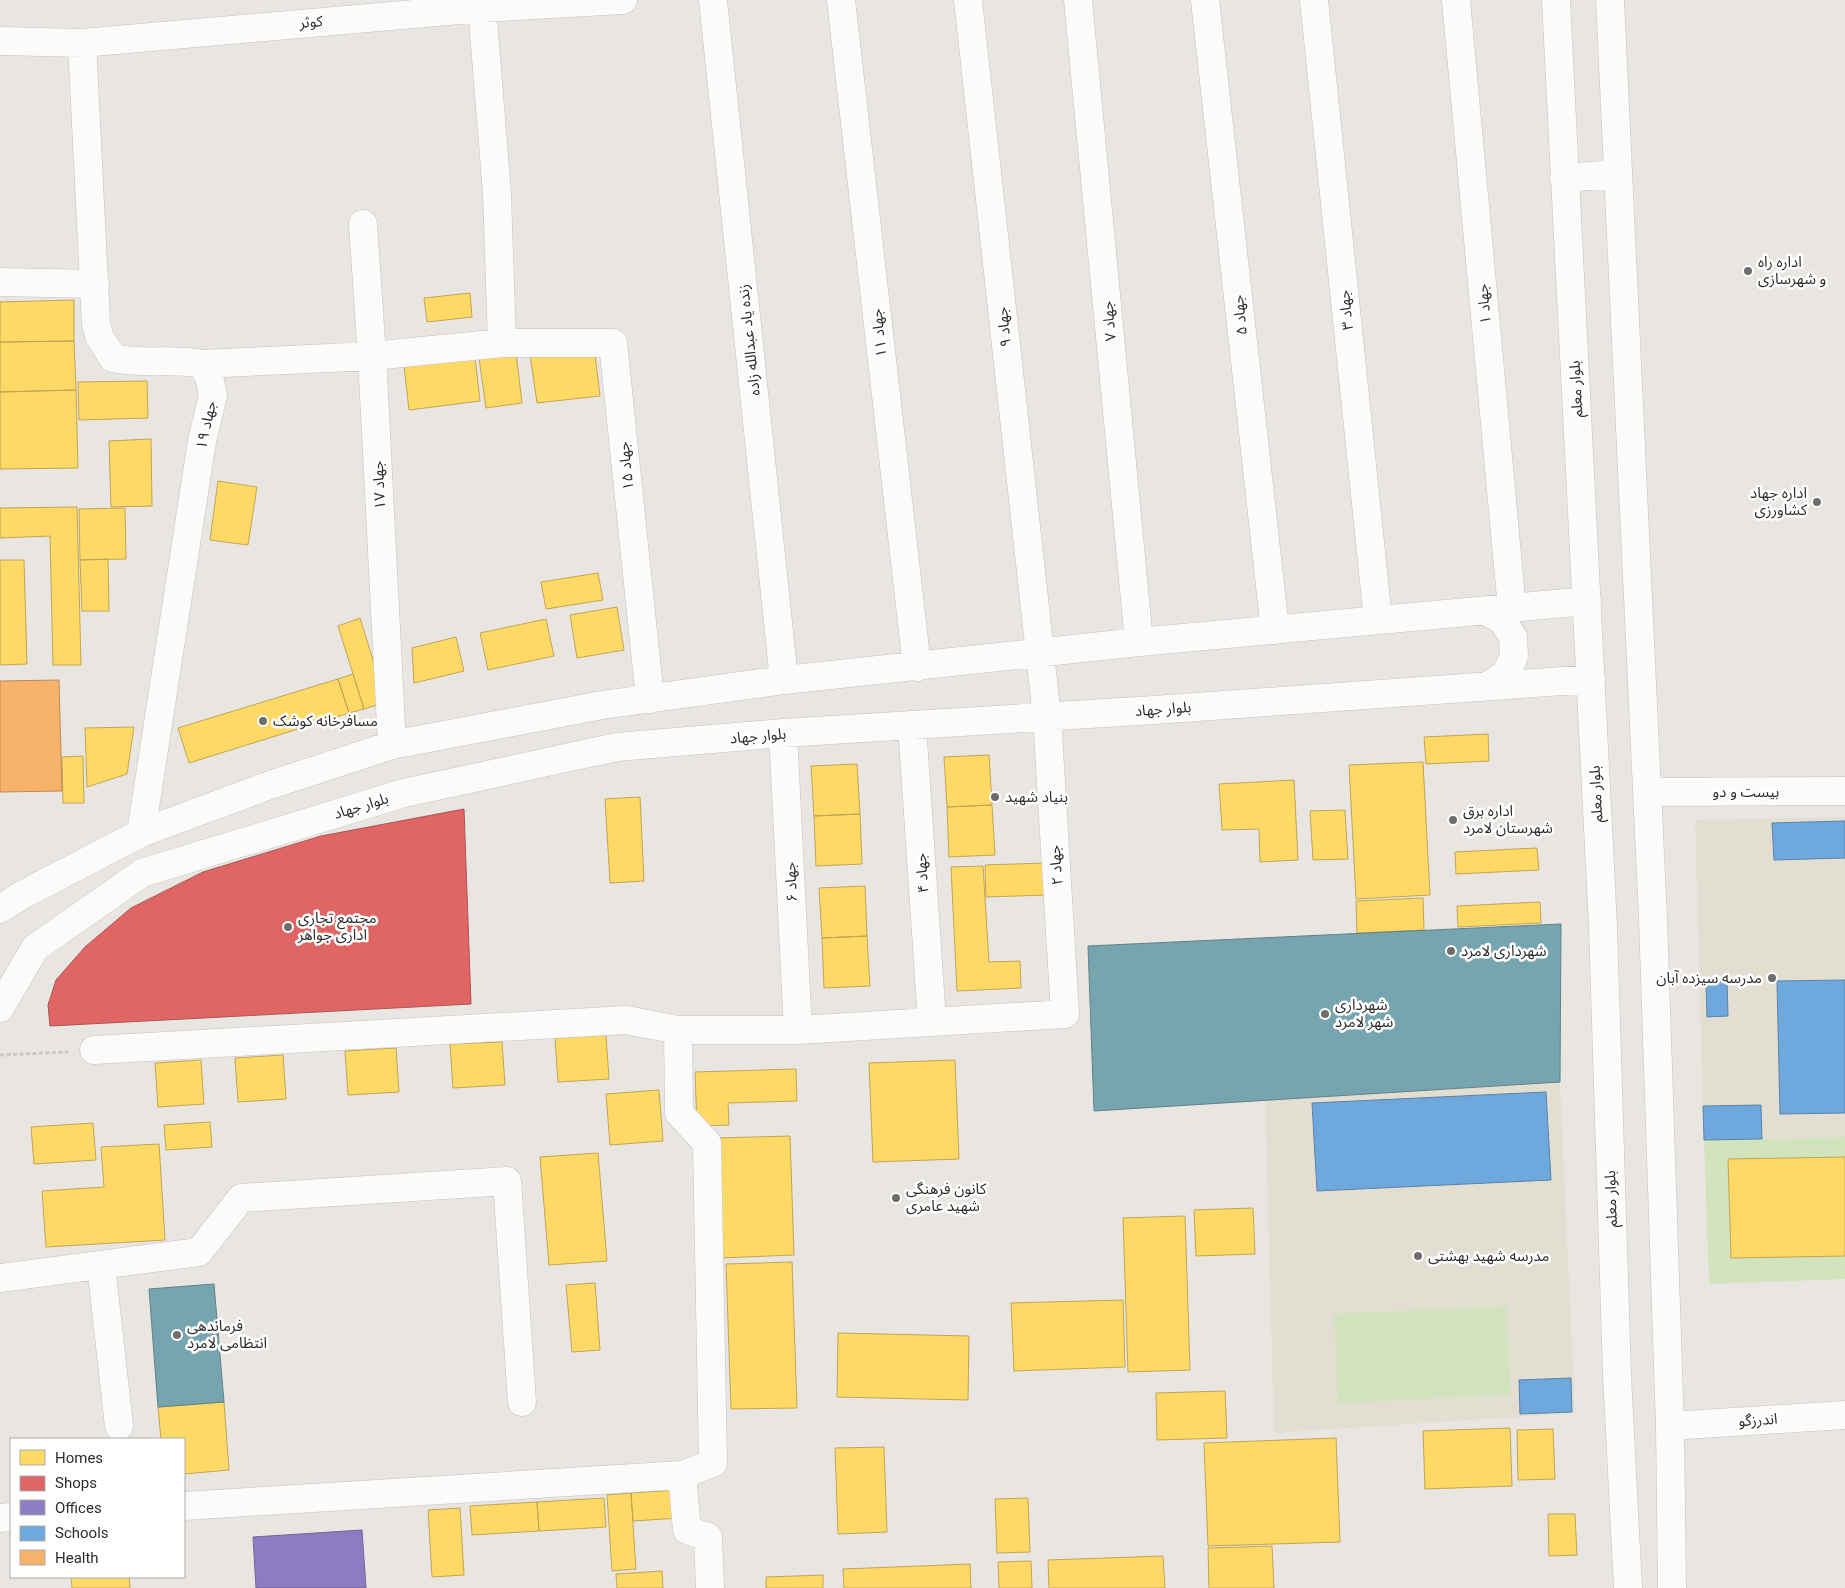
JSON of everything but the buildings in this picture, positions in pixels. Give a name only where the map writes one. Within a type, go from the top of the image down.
[{"type":"street","name":"کوثر","points":[[0,41],[82,44],[482,8],[623,0]]},
{"type":"street","name":"زنده یاد عبدالله زاده","points":[[713,0],[784,680]]},
{"type":"street","name":"جهاد ۱۱","points":[[841,0],[917,667]]},
{"type":"street","name":"جهاد ۹","points":[[968,0],[1047,716]]},
{"type":"street","name":"جهاد ۷","points":[[1078,0],[1139,642]]},
{"type":"street","name":"جهاد ۵","points":[[1205,0],[1275,630]]},
{"type":"street","name":"جهاد ۳","points":[[1314,0],[1378,620]]},
{"type":"street","name":"جهاد ۱","points":[[1456,0],[1512,609]]},
{"type":"street","name":"بلوار معلم","points":[[1556,0],[1603,926],[1617,1376],[1628,1588]]},
{"type":"street","points":[[1610,0],[1653,918],[1670,1426],[1672,1588]]},
{"type":"street","points":[[82,44],[96,323],[99,336],[113,358],[129,362],[188,361],[202,364],[372,356],[502,342],[497,193],[482,8]]},
{"type":"street","points":[[1564,178],[1618,174]]},
{"type":"street","name":"جهاد ۱۷","points":[[363,224],[372,356],[392,745]]},
{"type":"street","points":[[0,282],[95,284]]},
{"type":"street","name":"جهاد ۱۵","points":[[502,342],[613,343],[650,698]]},
{"type":"street","name":"جهاد ۱۹","points":[[141,833],[202,441],[213,395],[209,377],[202,364]]},
{"type":"street","points":[[0,909],[22,895],[141,833],[270,785],[392,745],[602,705],[784,680],[1139,642],[1587,602]]},
{"type":"street","points":[[1485,611],[1502,620],[1513,637],[1514,646],[1514,656],[1506,674],[1489,685]]},
{"type":"street","name":"بلوار جهاد","points":[[0,1008],[35,948],[142,873],[404,793],[617,747],[1591,679]]},
{"type":"street","name":"جهاد ۲","points":[[932,1021],[1065,1014],[1047,716]]},
{"type":"street","name":"جهاد ۴","points":[[912,725],[932,1021]]},
{"type":"street","name":"جهاد ۶","points":[[782,734],[798,1030]]},
{"type":"street","name":"بیست و دو","points":[[1647,792],[1845,791]]},
{"type":"street","points":[[94,1050],[626,1020],[678,1030],[798,1030],[932,1021]]},
{"type":"street","points":[[185,1506],[682,1475],[713,1463],[707,1143],[680,1113],[678,1030]]},
{"type":"street","points":[[0,1278],[199,1252],[241,1198],[506,1181],[522,1402]]},
{"type":"street","points":[[101,1265],[119,1426]]},
{"type":"street","name":"اندرزگو","points":[[1670,1426],[1845,1415]]},
{"type":"street","points":[[682,1475],[687,1530],[708,1537],[710,1588]]},
{"type":"path","points":[[0,1055],[94,1050]]},
{"type":"shaded area","name":"مدرسه سیزده آبان","points":[[1845,817],[1845,1137],[1704,1140],[1695,820]]},
{"type":"shaded area","name":"مدرسه شهید بهشتی","points":[[1560,1082],[1575,1413],[1274,1433],[1265,1098]]},
{"type":"green space","points":[[1845,1137],[1845,1279],[1709,1284],[1704,1140]]},
{"type":"green space","points":[[1506,1306],[1511,1395],[1338,1403],[1334,1314]]},
{"type":"place","name":"اداره راه و شهرسازی","points":[[1748,271]]},
{"type":"place","name":"اداره جهاد کشاورزی","points":[[1817,502]]},
{"type":"place","name":"مسافرخانه کوشک","points":[[263,721]]},
{"type":"place","name":"بنیاد شهید","points":[[995,797]]},
{"type":"place","name":"اداره برق شهرستان لامرد","points":[[1453,820]]},
{"type":"place","name":"مجتمع تجاری اداری جواهر","points":[[288,927]]},
{"type":"place","name":"شهرداری لامرد","points":[[1451,951]]},
{"type":"place","name":"مدرسه سیزده آبان","points":[[1772,978]]},
{"type":"place","name":"شهرداری شهر لامرد","points":[[1325,1014]]},
{"type":"place","name":"کانون فرهنگی شهید عامری","points":[[896,1198]]},
{"type":"place","name":"مدرسه شهید بهشتی","points":[[1418,1256]]},
{"type":"place","name":"فرماندهی انتظامی لامرد","points":[[177,1335]]}]
